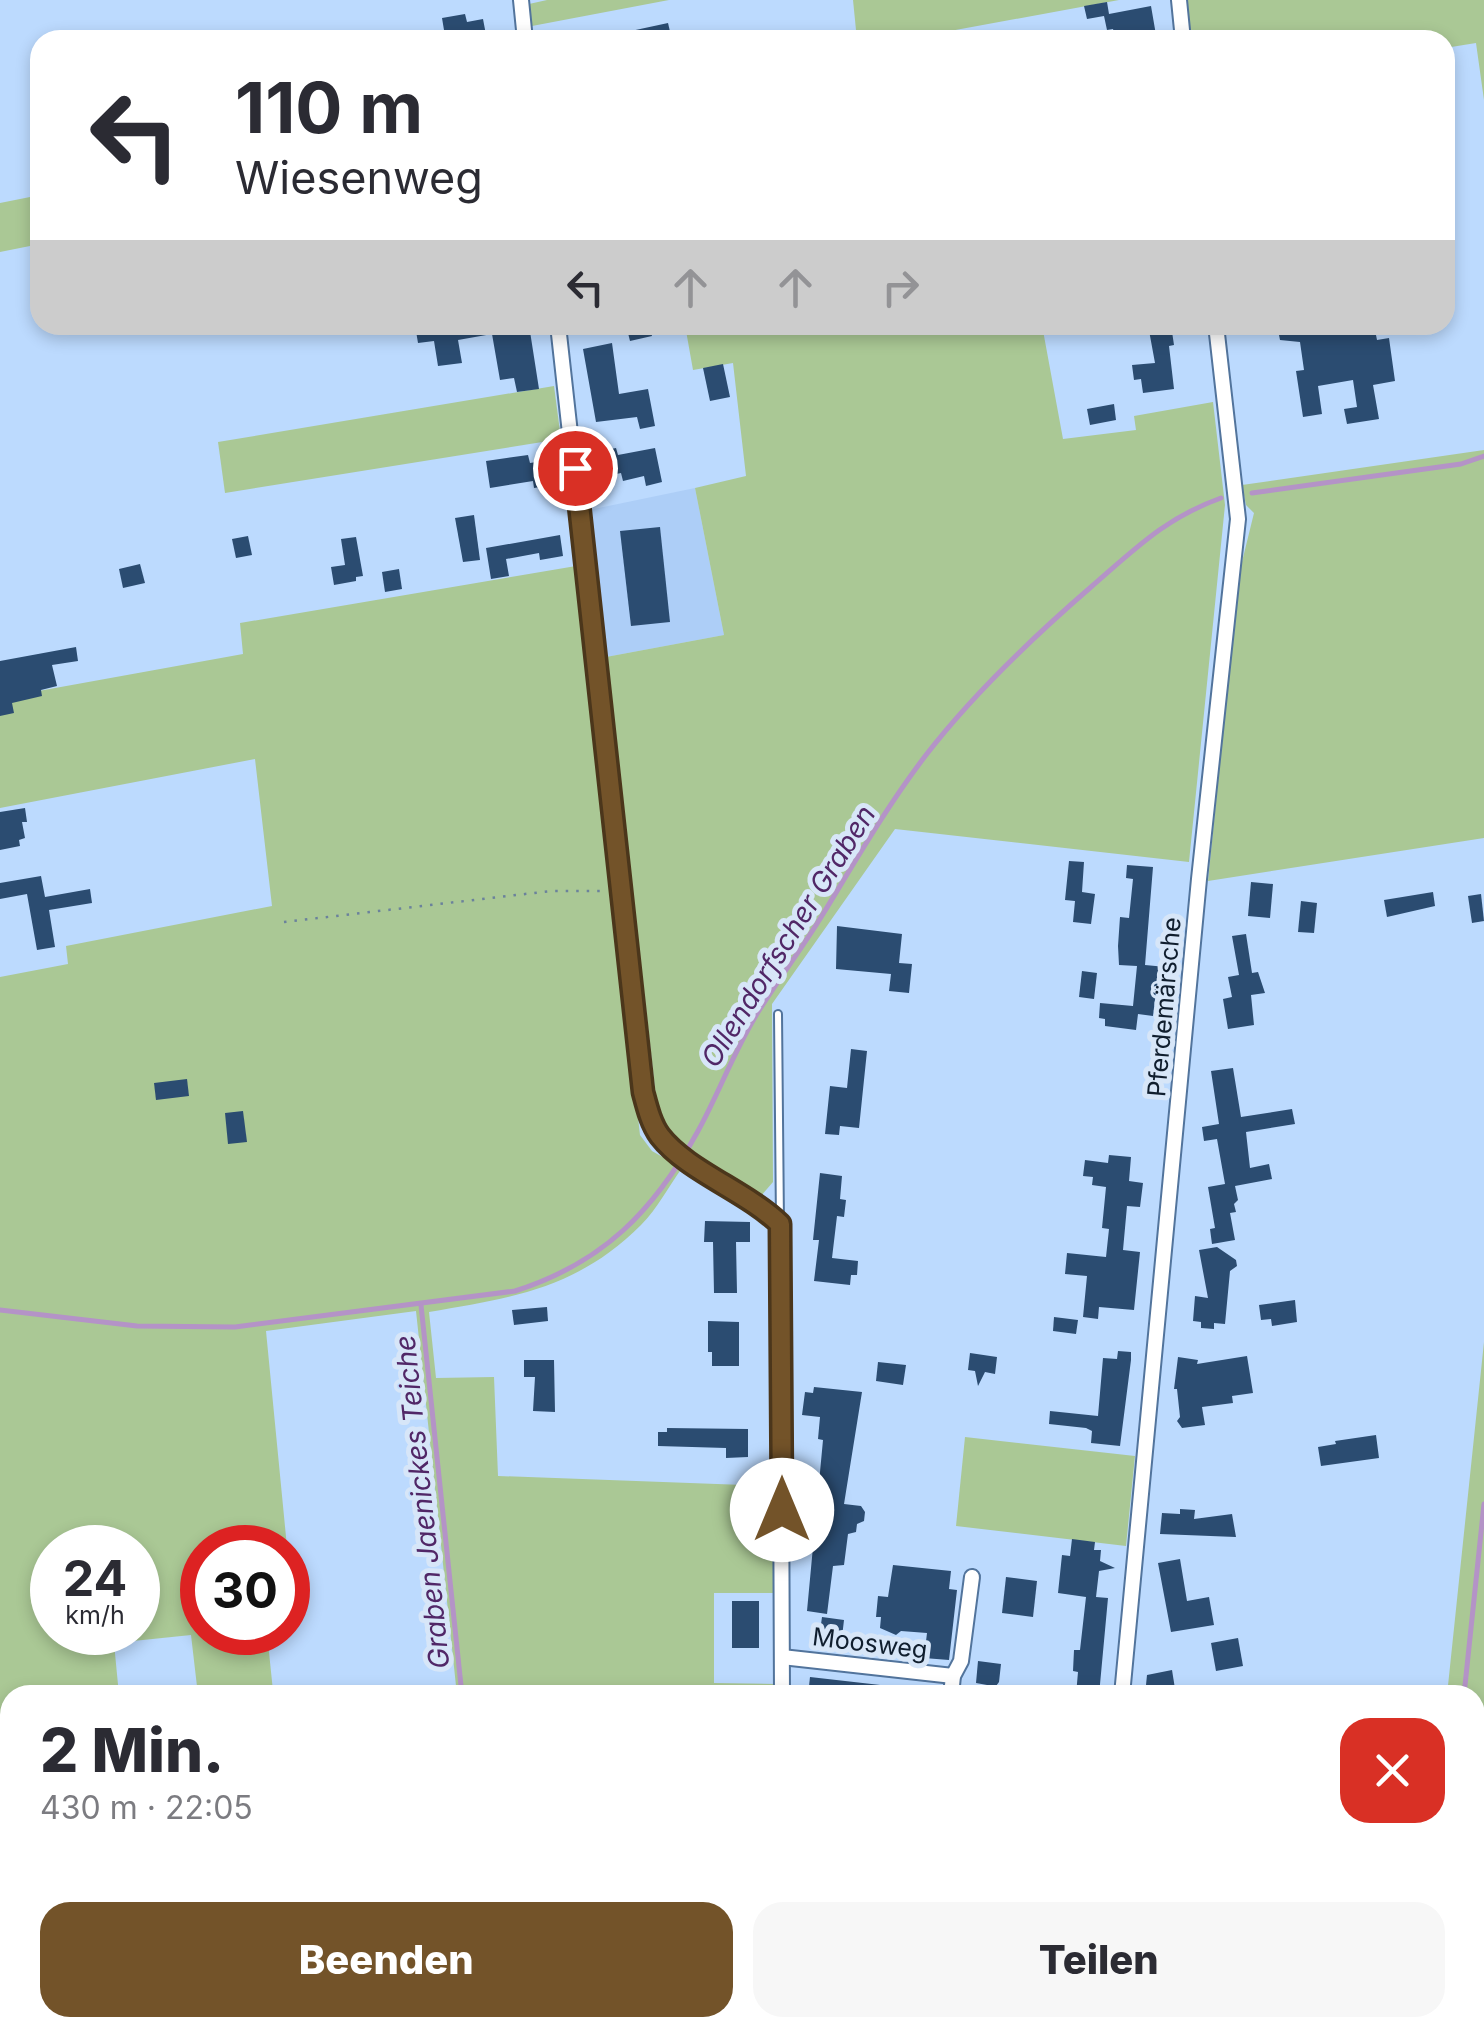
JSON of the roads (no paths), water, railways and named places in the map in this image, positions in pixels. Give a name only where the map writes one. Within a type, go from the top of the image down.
[{"type":"street","points":[[520,0],[524,30]]},
{"type":"street","points":[[1179,0],[1183,30]]},
{"type":"street","points":[[559,335],[643,1092],[657,1133],[671,1148],[780,1224],[782,1685]]},
{"type":"street","name":"Pferdemärsche","points":[[1123,1685],[1198,880],[1238,519],[1217,335]]},
{"type":"street","name":"Moosweg","points":[[952,1685],[961,1661],[972,1577]]},
{"type":"street","name":"Moosweg","points":[[782,1657],[953,1676]]},
{"type":"lane","points":[[778,1014],[780,1224]]},
{"type":"waterway","name":"Ollendorfscher Graben","points":[[1252,493],[1461,464],[1484,456]]},
{"type":"waterway","name":"Ollendorfscher Graben","points":[[0,1310],[137,1326],[235,1327],[515,1291],[575,1265],[600,1249],[644,1209],[681,1160],[760,1009],[872,833],[944,732],[1026,646],[1137,547],[1183,515],[1221,498]]},
{"type":"waterway","name":"Graben Jaenickes Teiche","points":[[421,1305],[461,1685]]},
{"type":"waterway","points":[[1465,1685],[1484,1504]]}]
